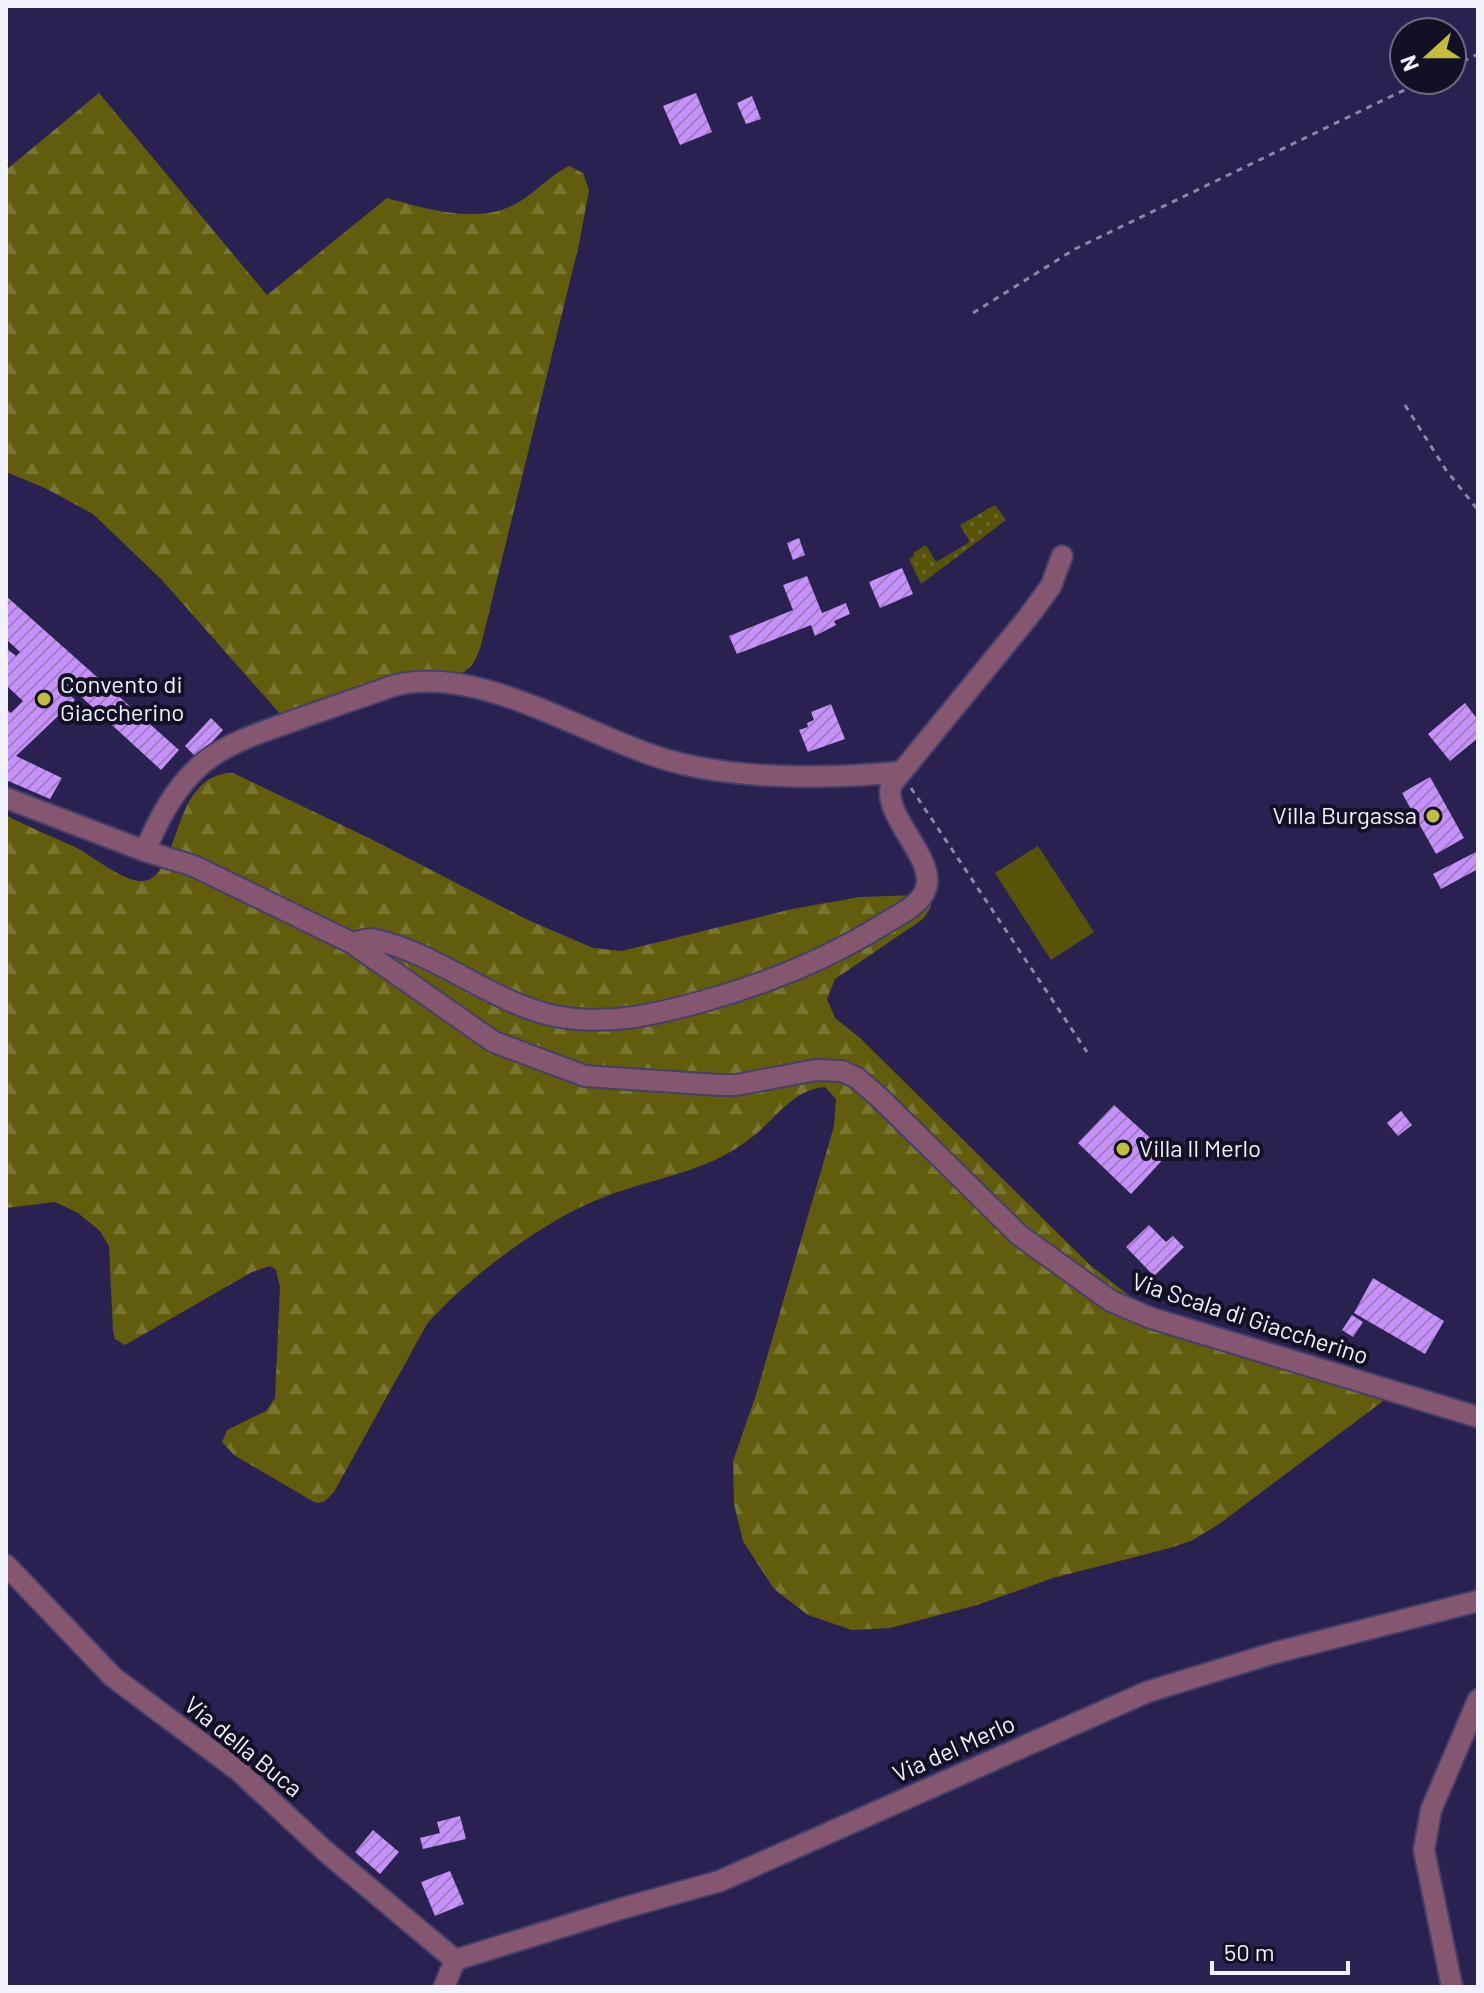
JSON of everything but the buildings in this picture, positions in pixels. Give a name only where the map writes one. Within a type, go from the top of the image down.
[{"type":"street","points":[[352,943],[373,939],[446,967],[508,998],[553,1015],[626,1020],[739,991],[798,971],[843,950],[923,896],[927,876],[890,797],[891,785],[1037,606],[1051,586],[1062,556]]},
{"type":"street","points":[[145,851],[158,820],[176,793],[201,765],[215,755],[241,740],[412,681],[481,688],[665,759],[727,772],[853,777],[900,772]]},
{"type":"street","name":"Via Scala di Giaccherino","points":[[6,798],[145,851],[194,866],[352,943],[494,1042],[585,1076],[727,1085],[816,1070],[829,1069],[849,1074],[881,1099],[1019,1235],[1111,1301],[1151,1318],[1478,1417]]},
{"type":"street","name":"Via della Buca","points":[[6,1565],[113,1677],[239,1771],[325,1851],[455,1960]]},
{"type":"street","name":"Via del Merlo","points":[[455,1960],[720,1881],[1147,1692],[1274,1653],[1478,1601]]},
{"type":"street","points":[[1452,1987],[1424,1850],[1431,1810],[1478,1700]]},
{"type":"street","points":[[444,1987],[455,1960]]},
{"type":"path","points":[[973,313],[1075,249],[1392,96]]},
{"type":"path","points":[[1405,405],[1446,470],[1478,510]]},
{"type":"path","points":[[900,772],[1087,1052]]},
{"type":"shaded area","points":[[995,505],[1006,520],[921,584],[909,559],[914,556],[913,553],[926,545],[936,562],[970,542],[960,525]]},
{"type":"shaded area","points":[[1038,846],[1094,932],[1051,960],[995,873]]},
{"type":"green space","points":[[99,93],[267,295],[387,198],[454,213],[488,213],[519,202],[569,166],[583,173],[589,190],[579,244],[481,645],[473,663],[463,672],[281,715],[162,580],[93,514],[45,488],[6,472],[6,170]]},
{"type":"green space","points":[[233,773],[371,839],[528,920],[593,948],[622,951],[792,909],[860,897],[917,895],[929,901],[931,907],[923,919],[835,979],[827,999],[835,1018],[860,1038],[1090,1265],[1173,1330],[1387,1398],[1219,1524],[1193,1540],[1053,1578],[977,1605],[890,1628],[852,1630],[808,1615],[774,1589],[743,1541],[734,1504],[733,1461],[756,1395],[834,1126],[836,1099],[825,1087],[796,1098],[756,1134],[725,1155],[582,1207],[533,1234],[486,1269],[427,1324],[334,1492],[322,1502],[314,1502],[234,1455],[222,1442],[227,1430],[266,1411],[275,1398],[280,1287],[276,1270],[270,1266],[252,1272],[125,1345],[115,1339],[113,1331],[109,1246],[100,1231],[78,1213],[55,1202],[6,1208],[6,815],[79,849],[125,877],[139,881],[153,878],[163,866],[186,808],[197,790],[212,778]]},
{"type":"place","name":"Convento di Giaccherino","points":[[44,699]]},
{"type":"place","name":"Villa Burgassa","points":[[1433,816]]},
{"type":"place","name":"Villa Il Merlo","points":[[1123,1149]]}]
